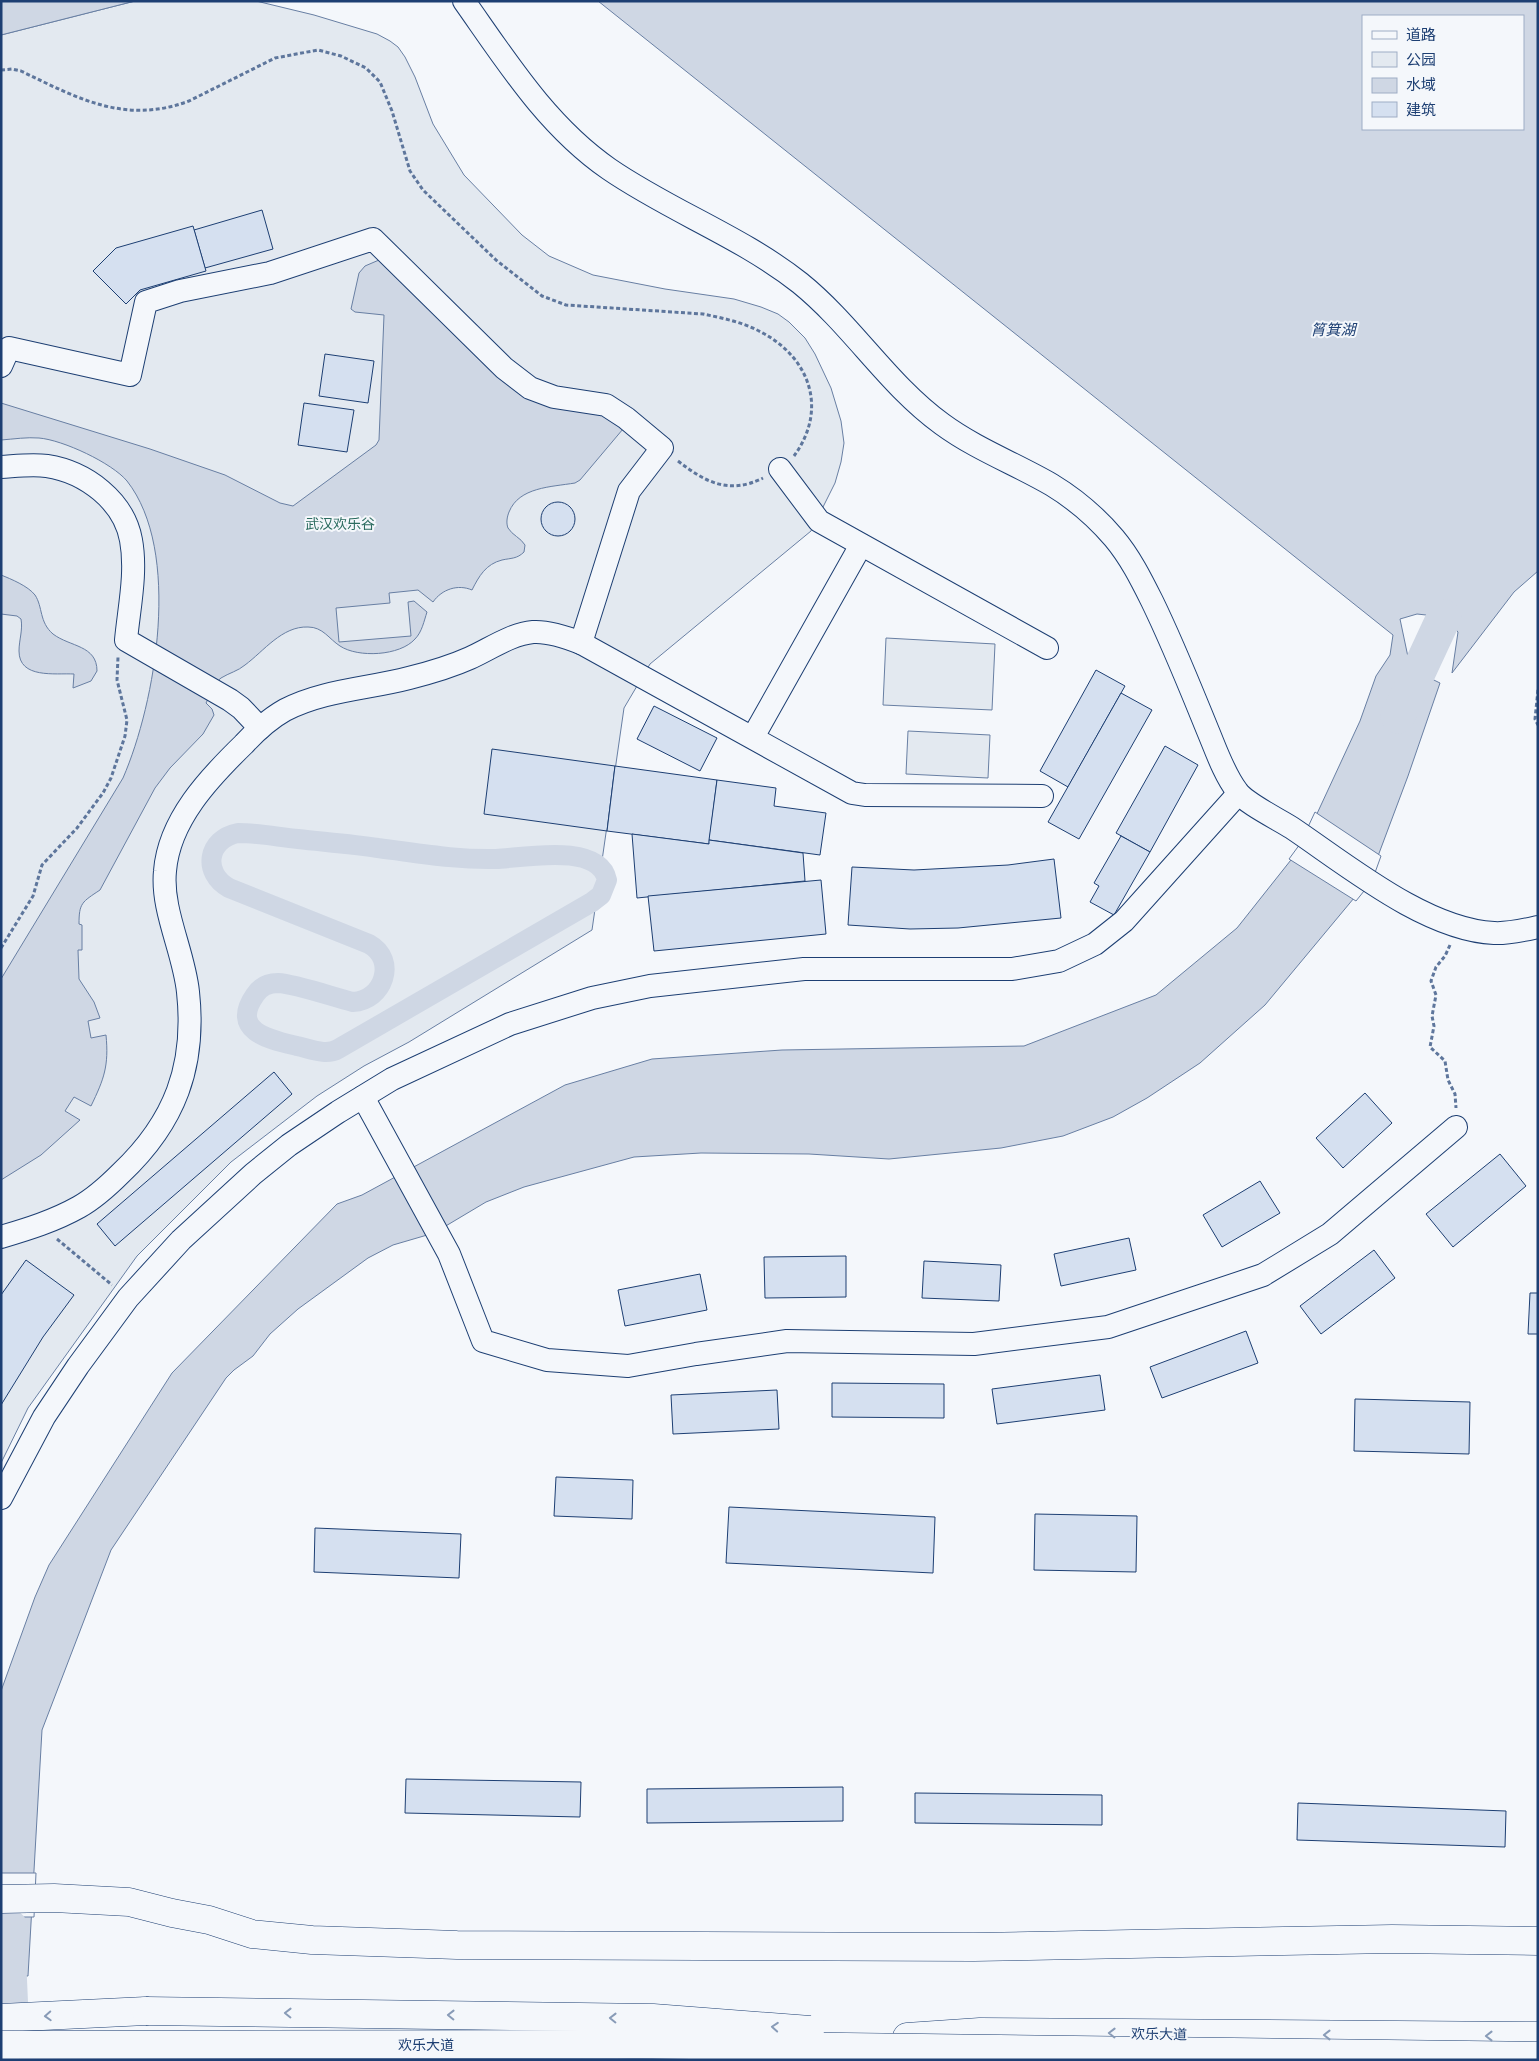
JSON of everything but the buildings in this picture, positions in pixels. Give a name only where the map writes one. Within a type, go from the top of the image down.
[{"type":"main road","points":[[1,1899],[54,1898],[129,1902],[209,1920],[252,1934],[312,1940],[457,1945],[974,1947],[1392,1939],[1538,1941]]},
{"type":"main road","points":[[1,2018],[146,2011],[653,2018],[1103,2051]]},
{"type":"main road","name":"欢乐大道","points":[[1,2040],[178,2052],[639,2057],[980,2032],[1538,2036]]},
{"type":"main road","name":"欢乐大道","points":[[1,2045],[617,2044],[1538,2056]]},
{"type":"street","points":[[464,1],[544,111],[585,151],[639,188],[779,268],[818,298],[909,397],[937,421],[957,436],[1055,487],[1100,523],[1117,541],[1133,564],[1149,594],[1170,636],[1220,759],[1238,794],[1353,871],[1435,918],[1458,926],[1495,934],[1538,927]]},
{"type":"street","points":[[1,366],[9,348],[130,375],[146,302],[180,291],[270,273],[373,239],[504,368],[530,388],[554,397],[606,405],[626,418],[662,448],[629,491],[581,643]]},
{"type":"street","points":[[1,467],[39,465],[64,470],[94,485],[109,497],[127,526],[133,559],[133,644],[241,708],[260,728]]},
{"type":"street","points":[[780,469],[819,521],[1047,648]]},
{"type":"street","points":[[753,737],[861,545]]},
{"type":"street","points":[[1,1237],[41,1226],[87,1202],[109,1185],[137,1158],[156,1133],[178,1093],[188,1062],[190,1024],[184,962],[166,898],[164,884],[167,859],[179,827],[204,786],[260,728],[283,711],[310,699],[430,672],[471,657],[522,634],[548,633],[581,643],[852,793],[866,795],[1042,796]]},
{"type":"street","points":[[1,1498],[44,1417],[78,1366],[128,1298],[181,1240],[253,1174],[297,1140],[392,1079],[510,1024],[592,998],[640,988],[804,969],[1012,970],[1059,961],[1096,944],[1124,921],[1238,794]]},
{"type":"street","points":[[363,1097],[449,1254],[483,1341],[547,1360],[628,1366],[787,1341],[974,1344],[1108,1327],[1263,1275],[1330,1234],[1456,1127]]},
{"type":"path","points":[[1,70],[12,69],[20,71],[82,100],[103,107],[148,111],[175,106],[189,101],[275,58],[318,50],[355,62],[374,74],[380,82],[392,111],[410,171],[423,190],[496,260],[542,296],[566,305],[704,314],[721,318],[760,331],[785,349],[793,357],[807,378],[811,391],[812,412],[809,429],[792,459],[780,469],[753,482],[725,486],[699,476],[662,448]]},
{"type":"path","points":[[1,948],[33,896],[42,865],[77,828],[103,793],[111,778],[125,736],[127,720],[117,680],[116,668],[120,650],[133,644]]},
{"type":"path","points":[[1538,690],[1535,719],[1538,726]]},
{"type":"path","points":[[1456,1127],[1455,1094],[1448,1080],[1445,1061],[1430,1047],[1434,1026],[1432,1016],[1436,995],[1431,981],[1436,967],[1445,956],[1458,926]]},
{"type":"path","points":[[41,1226],[128,1298]]},
{"type":"green space","name":"武汉欢乐谷","points":[[135,1],[256,1],[314,15],[377,34],[390,41],[398,47],[405,57],[415,77],[433,124],[464,175],[522,235],[549,256],[593,275],[665,289],[734,299],[778,314],[805,338],[815,354],[831,388],[841,421],[844,443],[835,483],[811,531],[650,664],[624,708],[592,930],[317,1096],[231,1162],[137,1256],[28,1408],[1,1463],[1,35]]},
{"type":"green space","points":[[886,638],[995,644],[992,710],[883,705]]},
{"type":"green space","points":[[908,731],[990,735],[988,778],[906,774]]},
{"type":"water","points":[[1,1],[135,1],[1,35]]},
{"type":"water","name":"筲箕湖","points":[[598,1],[1538,1],[1538,571],[1514,592],[1452,673],[1458,632],[1444,617],[1417,614],[1400,619],[1408,657],[1407,667],[1440,683],[1369,880],[1265,1005],[1200,1063],[1147,1098],[1113,1117],[1063,1136],[1001,1148],[889,1159],[809,1154],[701,1153],[634,1157],[524,1187],[486,1202],[434,1233],[393,1245],[368,1258],[298,1309],[270,1334],[253,1356],[226,1378],[111,1550],[42,1730],[28,1976],[1,1975],[1,1691],[35,1597],[49,1565],[172,1373],[337,1204],[362,1195],[565,1085],[652,1059],[782,1050],[1024,1046],[1156,995],[1237,928],[1302,846],[1360,721],[1376,676],[1390,655],[1393,635]]},
{"type":"water","points":[[379,260],[500,375],[597,412],[623,429],[580,480],[575,483],[546,487],[520,497],[509,512],[507,526],[525,545],[524,552],[516,557],[492,564],[480,575],[472,590],[467,588],[451,589],[441,594],[433,602],[418,590],[389,593],[390,603],[336,608],[339,642],[411,636],[408,602],[414,601],[427,612],[419,633],[408,645],[389,652],[368,654],[348,650],[340,646],[318,629],[299,628],[274,640],[242,667],[219,680],[206,703],[212,709],[214,715],[203,734],[170,768],[155,788],[100,890],[85,900],[81,907],[79,924],[82,925],[82,950],[78,950],[79,979],[94,1002],[100,1018],[88,1021],[91,1038],[106,1035],[106,1064],[99,1088],[91,1106],[74,1097],[65,1111],[80,1120],[41,1155],[1,1180],[1,979],[123,778],[135,746],[153,669],[158,627],[159,586],[154,546],[144,511],[127,481],[99,460],[61,443],[34,438],[1,440],[1,403],[150,449],[225,475],[280,503],[293,506],[376,445],[379,440],[384,315],[355,312],[351,309],[359,273],[365,266]]},
{"type":"water","points":[[1,575],[24,586],[35,595],[45,625],[53,634],[88,651],[93,656],[97,671],[91,681],[73,688],[74,674],[39,673],[25,666],[19,651],[21,619],[17,616],[1,614]]},
{"type":"pier","points":[[1315,812],[1381,856],[1372,881],[1356,901],[1289,859],[1300,844]]},
{"type":"pier","points":[[1,1873],[36,1873],[34,1917],[1,1917]]},
{"type":"waterway","points":[[1398,716],[1444,617]]},
{"type":"waterway","points":[[238,833],[466,858],[496,859],[540,855],[575,856],[590,861],[601,868],[607,880],[601,895],[592,902],[338,1049],[323,1052],[276,1041],[257,1032],[250,1026],[247,1018],[248,1008],[255,995],[265,986],[278,983],[304,988],[353,1002],[363,1000],[372,995],[379,987],[385,969],[383,960],[378,951],[369,944],[229,888],[220,882],[212,866],[214,849],[228,836],[238,833]]},
{"type":"waterway","points":[[10,1927],[8,1945],[13,2060]]}]
